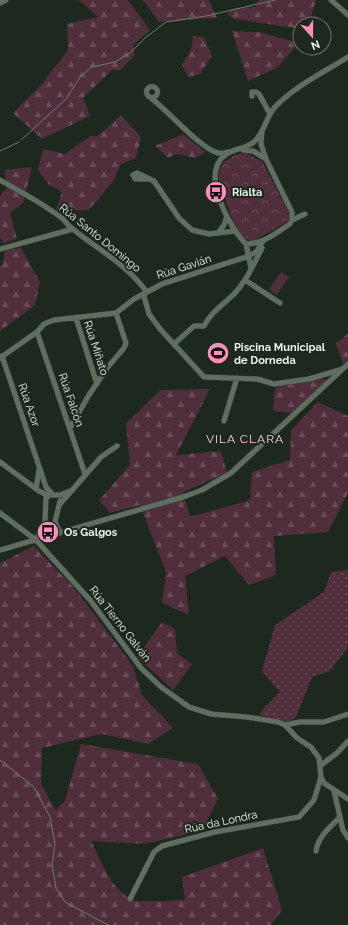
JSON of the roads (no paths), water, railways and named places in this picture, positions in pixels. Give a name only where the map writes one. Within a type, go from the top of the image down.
[{"type":"street","points":[[0,3],[6,0]]},
{"type":"street","points":[[331,0],[348,15]]},
{"type":"street","points":[[216,166],[225,155],[254,142],[262,131],[270,114],[293,92],[348,57]]},
{"type":"street","points":[[165,108],[158,90],[153,86],[149,88],[147,93],[151,98],[165,108],[178,124],[209,148],[218,153],[235,150],[253,151],[266,158]]},
{"type":"street","points":[[151,98],[156,97],[158,90]]},
{"type":"street","points":[[252,96],[252,92],[259,94],[270,114]]},
{"type":"street","points":[[262,131],[261,145],[292,212],[292,220]]},
{"type":"street","points":[[254,142],[257,147],[261,145]]},
{"type":"street","points":[[209,148],[215,156],[216,166],[214,174],[216,185],[234,231],[246,244],[251,268]]},
{"type":"street","points":[[149,179],[137,180],[134,179],[132,175],[137,173],[149,179],[157,185],[179,218],[192,230],[209,234],[234,231]]},
{"type":"street","name":"Rúa Santo Domingo","points":[[0,180],[31,198],[62,219],[73,229],[117,261],[139,281],[146,292]]},
{"type":"street","points":[[246,244],[255,244],[265,240],[290,224],[292,220],[305,214]]},
{"type":"street","points":[[217,233],[224,225],[227,216]]},
{"type":"street","points":[[0,248],[73,229]]},
{"type":"street","points":[[249,256],[257,251],[265,240]]},
{"type":"street","points":[[174,344],[194,326],[204,326],[211,315],[235,293],[245,280],[265,240]]},
{"type":"street","name":"Rúa Gavián","points":[[1,357],[37,332],[44,324],[54,320],[116,313],[146,292],[162,284],[249,256]]},
{"type":"street","points":[[245,280],[280,303]]},
{"type":"street","points":[[146,292],[144,296],[149,314],[204,377],[257,379],[274,384],[309,379],[343,369]]},
{"type":"street","points":[[70,428],[97,384],[124,348],[126,343],[116,313]]},
{"type":"street","name":"Rúa Miñato","points":[[76,318],[97,384]]},
{"type":"street","name":"Rúa Falcón","points":[[37,332],[85,474]]},
{"type":"street","name":"Rúa Azor","points":[[1,357],[38,461],[49,498]]},
{"type":"street","points":[[0,550],[183,497],[220,481],[231,473],[348,364]]},
{"type":"street","points":[[224,421],[237,378]]},
{"type":"street","points":[[65,414],[78,413]]},
{"type":"street","points":[[49,498],[53,509],[59,505],[101,457],[117,446]]},
{"type":"street","name":"Rúa Azor","points":[[37,490],[38,461]]},
{"type":"street","points":[[0,462],[49,498],[59,498],[55,522],[60,533]]},
{"type":"street","points":[[24,480],[31,481],[38,477]]},
{"type":"street","points":[[49,498],[66,494],[72,489]]},
{"type":"street","points":[[36,540],[45,522],[49,498]]},
{"type":"street","name":"Rúa Tierno Galván","points":[[0,513],[36,540],[90,600],[141,668],[176,699],[189,707],[210,714],[247,717],[278,722],[311,747],[319,758],[321,765],[321,777]]},
{"type":"street","points":[[285,726],[300,722],[324,722],[348,714]]},
{"type":"street","points":[[321,765],[337,753],[348,741]]},
{"type":"street","points":[[321,777],[324,783],[348,799]]},
{"type":"street","name":"Rúa da Londra","points":[[130,899],[154,852],[162,846],[221,830],[299,817],[314,800],[321,777]]},
{"type":"street","points":[[334,791],[340,818],[348,838]]},
{"type":"street","points":[[316,851],[317,844],[322,837],[340,818]]},
{"type":"waterway","points":[[21,140],[66,99],[80,77],[92,67],[115,62],[130,53],[145,38],[166,22],[206,16],[275,0]]},
{"type":"waterway","points":[[0,151],[19,142]]},
{"type":"waterway","points":[[0,760],[34,787],[50,817],[55,844],[52,865],[56,888],[65,902],[108,925]]},
{"type":"place","name":"Rialta","points":[[216,192]]},
{"type":"place","name":"Piscina Municipal de Dorneda","points":[[218,353]]},
{"type":"place","name":"Os Galgos","points":[[48,532]]},
{"type":"district","name":"VILA CLARA","points":[[245,439]]}]
